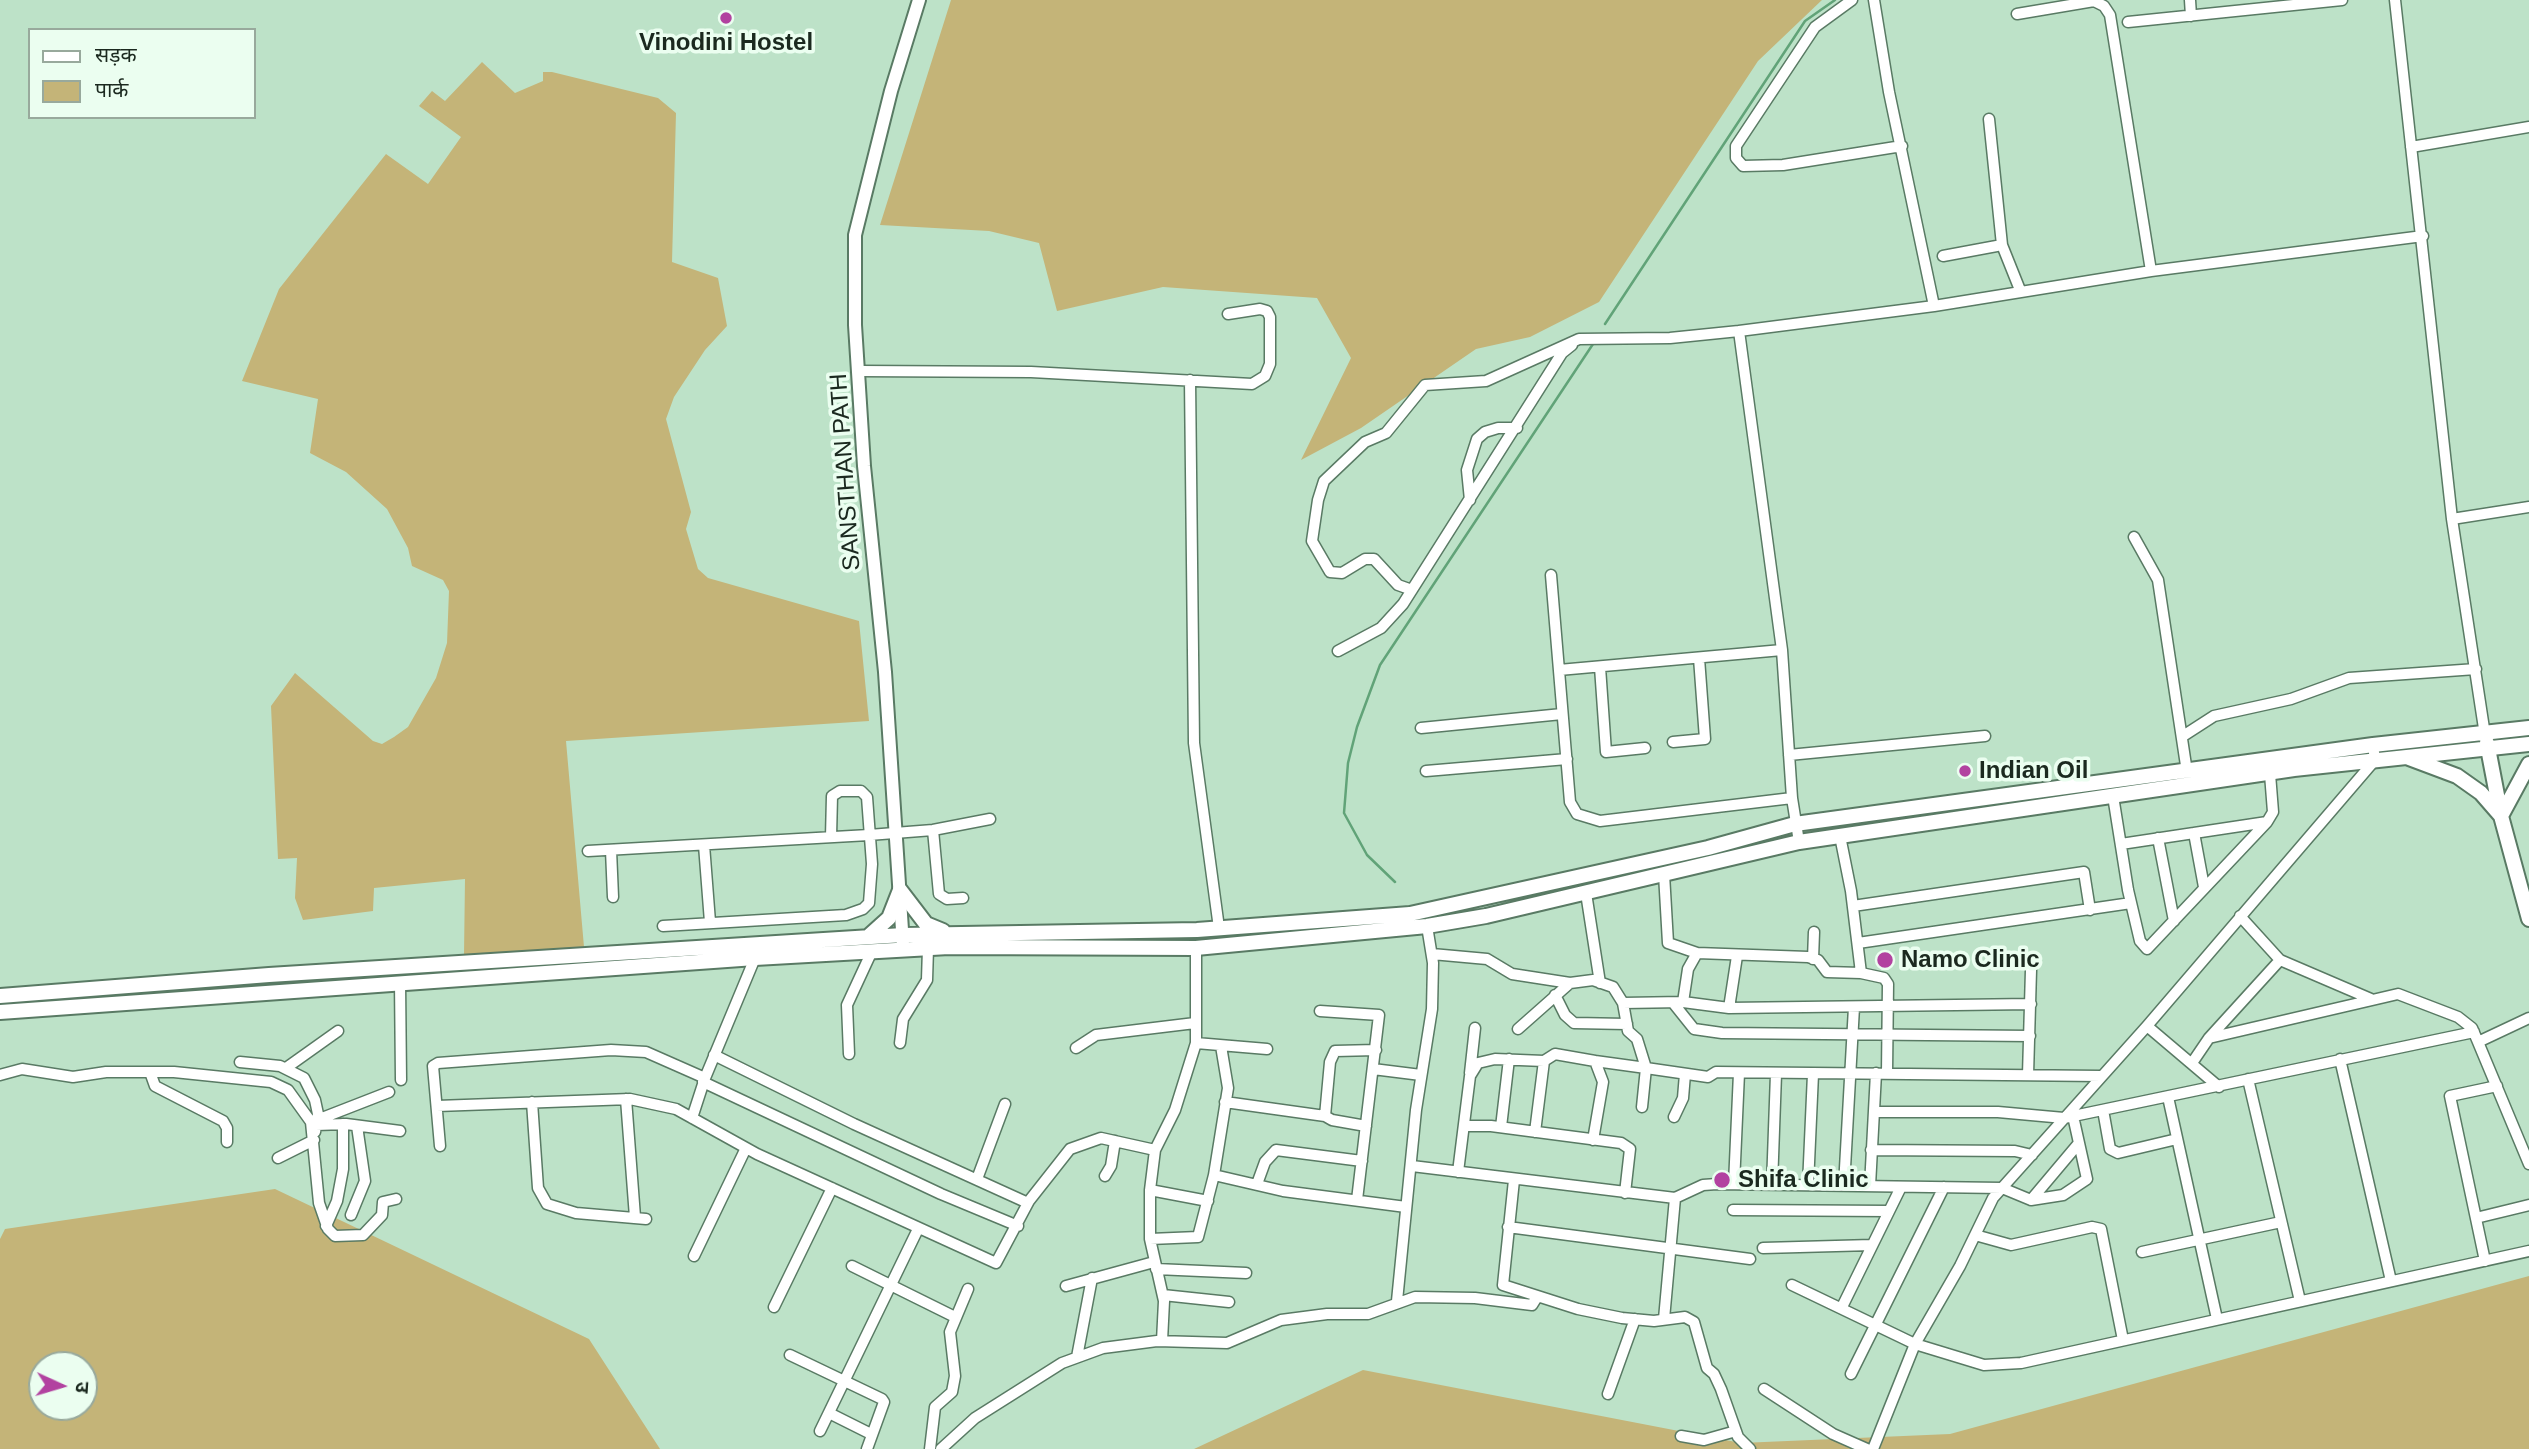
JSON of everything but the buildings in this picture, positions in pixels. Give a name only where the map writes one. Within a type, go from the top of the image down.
[{"type":"main road","points":[[0,996],[269,975],[903,942],[949,933],[1219,928],[1410,914],[1694,852],[1795,824],[2373,745],[2485,735],[2529,728]]},
{"type":"main road","points":[[2485,735],[2501,816],[2529,919]]},
{"type":"main road","points":[[903,942],[928,948],[1196,948],[1427,926],[1586,893],[1799,842],[2270,774],[2529,744]]},
{"type":"main road","points":[[2405,757],[2457,776],[2481,793],[2501,816]]},
{"type":"main road","points":[[2501,816],[2529,764]]},
{"type":"main road","points":[[900,890],[926,924],[949,933]]},
{"type":"main road","points":[[0,1012],[755,958],[869,944],[889,918],[900,890]]},
{"type":"street","name":"SANSTHAN PATH","points":[[903,942],[885,672],[864,466],[855,325],[855,235],[891,91],[919,0]]},
{"type":"street","points":[[1852,0],[1815,27],[1736,146],[1736,158],[1743,166],[1783,165],[1902,146]]},
{"type":"street","points":[[1874,0],[1889,92],[1934,306]]},
{"type":"street","points":[[2190,0],[2191,16]]},
{"type":"street","points":[[2128,22],[2342,0]]},
{"type":"street","points":[[2395,0],[2452,519],[2485,735]]},
{"type":"street","points":[[2017,14],[2094,1],[2105,6],[2109,15],[2151,271]]},
{"type":"street","points":[[1989,119],[2002,245],[2020,290]]},
{"type":"street","points":[[2411,147],[2529,127]]},
{"type":"street","points":[[1412,590],[1398,585],[1374,559],[1365,559],[1342,573],[1335,574],[1326,568],[1312,541],[1318,500],[1324,481],[1365,442],[1386,433],[1425,385],[1486,382],[1579,339],[1670,338],[1739,331],[1934,306],[2020,290],[2151,271],[2423,236]]},
{"type":"street","points":[[1943,256],[2002,245]]},
{"type":"street","points":[[860,371],[1031,372],[1252,384],[1265,376],[1270,364],[1267,312],[1260,309],[1228,314]]},
{"type":"street","points":[[1739,331],[1782,650],[1792,798],[1799,842]]},
{"type":"street","points":[[1338,651],[1381,628],[1412,590],[1562,353],[1579,339]]},
{"type":"street","points":[[1189,380],[1194,743],[1219,928]]},
{"type":"street","points":[[1470,500],[1467,470],[1477,439],[1498,428],[1517,428]]},
{"type":"street","points":[[2452,519],[2529,507]]},
{"type":"street","points":[[2134,537],[2158,580],[2187,772]]},
{"type":"street","points":[[1551,575],[1570,802],[1577,814],[1586,819],[1600,821],[1677,814],[1792,798]]},
{"type":"street","points":[[1559,670],[1782,650]]},
{"type":"street","points":[[1673,742],[1705,739],[1699,658]]},
{"type":"street","points":[[1600,667],[1606,752],[1645,748]]},
{"type":"street","points":[[2183,736],[2214,716],[2291,699],[2350,678],[2476,669]]},
{"type":"street","points":[[1421,728],[1562,714]]},
{"type":"street","points":[[1789,755],[1985,736]]},
{"type":"street","points":[[1873,1449],[1915,1344],[1993,1198],[2068,1117],[2375,760],[2373,745]]},
{"type":"street","points":[[1426,771],[1567,759]]},
{"type":"street","points":[[2113,796],[2131,903],[2140,941],[2147,949],[2267,822],[2273,812],[2270,774]]},
{"type":"street","points":[[663,926],[846,915],[863,909],[869,903],[872,884],[867,797],[861,791],[840,790],[832,796],[831,837]]},
{"type":"street","points":[[588,851],[933,830],[990,819]]},
{"type":"street","points":[[2121,844],[2267,822]]},
{"type":"street","points":[[933,830],[939,894],[947,899],[963,898]]},
{"type":"street","points":[[2194,833],[2204,887]]},
{"type":"street","points":[[1840,836],[1853,906],[1861,973]]},
{"type":"street","points":[[2158,838],[2174,921]]},
{"type":"street","points":[[704,845],[710,922]]},
{"type":"street","points":[[611,850],[613,897]]},
{"type":"street","points":[[1853,906],[2084,872],[2090,910]]},
{"type":"street","points":[[1664,874],[1668,943],[1697,953],[1814,959],[1818,960],[1827,972],[1861,973],[1884,978],[1888,984],[1887,1035],[1875,1112],[1870,1186]]},
{"type":"street","points":[[1586,893],[1600,983]]},
{"type":"street","points":[[1858,943],[2131,903]]},
{"type":"street","points":[[2240,916],[2280,960],[2372,999]]},
{"type":"street","points":[[1397,1301],[1421,1075],[1432,1009],[1432,954],[1427,926]]},
{"type":"street","points":[[1814,932],[1814,959]]},
{"type":"street","points":[[849,1054],[847,1005],[869,944]]},
{"type":"street","points":[[900,1043],[903,1019],[927,980],[928,948]]},
{"type":"street","points":[[1162,1341],[1163,1295],[1150,1239],[1150,1190],[1155,1150],[1175,1110],[1196,1043],[1196,948]]},
{"type":"street","points":[[1697,953],[1688,969],[1679,1003],[1694,1029],[1722,1033],[2030,1036]]},
{"type":"street","points":[[1432,954],[1487,959],[1512,974],[1570,983],[1593,980],[1613,987],[1623,1003],[1628,1031],[1637,1039],[1646,1068],[1642,1108]]},
{"type":"street","points":[[1729,1008],[1737,956]]},
{"type":"street","points":[[692,1118],[704,1080],[755,958]]},
{"type":"street","points":[[2192,1063],[2209,1038],[2280,960]]},
{"type":"street","points":[[2028,1075],[2031,970]]},
{"type":"street","points":[[400,982],[401,1080]]},
{"type":"street","points":[[1518,1029],[1570,983]]},
{"type":"street","points":[[2209,1038],[2398,994],[2458,1017],[2476,1037],[2529,1164]]},
{"type":"street","points":[[1555,995],[1565,1015],[1574,1023],[1627,1024]]},
{"type":"street","points":[[1623,1003],[1679,1003],[1729,1008],[2031,1004]]},
{"type":"street","points":[[1844,1186],[1854,1007]]},
{"type":"street","points":[[1320,1011],[1379,1015],[1357,1200]]},
{"type":"street","points":[[1875,1112],[1998,1112],[2068,1117],[2219,1087],[2340,1059],[2476,1037],[2529,1018]]},
{"type":"street","points":[[1076,1048],[1096,1035],[1195,1023]]},
{"type":"street","points":[[2147,1026],[2219,1087]]},
{"type":"street","points":[[1458,1172],[1475,1028]]},
{"type":"street","points":[[286,1068],[338,1031]]},
{"type":"street","points":[[1196,1043],[1267,1049]]},
{"type":"street","points":[[1150,1239],[1198,1237],[1214,1175],[1228,1088],[1221,1046]]},
{"type":"street","points":[[440,1146],[433,1066],[439,1063],[611,1050],[646,1052],[941,1194],[1017,1226]]},
{"type":"street","points":[[1325,1116],[1330,1062],[1335,1051],[1376,1050]]},
{"type":"street","points":[[1470,1076],[1479,1063],[1509,1059],[1544,1061],[1555,1054],[1708,1077],[1716,1072],[2101,1076]]},
{"type":"street","points":[[714,1055],[854,1124],[1028,1203]]},
{"type":"street","points":[[1501,1127],[1509,1059]]},
{"type":"street","points":[[2340,1059],[2391,1281]]},
{"type":"street","points":[[1535,1132],[1544,1061]]},
{"type":"street","points":[[1593,1140],[1603,1082],[1595,1061]]},
{"type":"street","points":[[240,1062],[286,1068],[304,1078],[310,1086],[315,1130],[316,1187],[326,1226],[335,1236],[360,1237],[383,1215],[383,1202],[396,1199]]},
{"type":"street","points":[[0,1075],[22,1069],[73,1077],[106,1072],[174,1072],[271,1082],[288,1090],[297,1099],[315,1130]]},
{"type":"street","points":[[1373,1069],[1421,1075]]},
{"type":"street","points":[[150,1072],[155,1086],[223,1121],[227,1128],[227,1142]]},
{"type":"street","points":[[1734,1184],[1739,1073]]},
{"type":"street","points":[[1674,1117],[1683,1097],[1685,1074]]},
{"type":"street","points":[[1772,1185],[1776,1074]]},
{"type":"street","points":[[1808,1185],[1813,1074]]},
{"type":"street","points":[[2248,1079],[2300,1301]]},
{"type":"street","points":[[2485,1261],[2450,1096],[2497,1086]]},
{"type":"street","points":[[278,1158],[315,1130],[388,1092]]},
{"type":"street","points":[[2168,1097],[2217,1319]]},
{"type":"street","points":[[437,1106],[626,1099],[676,1109],[746,1148],[996,1263],[1028,1203],[1070,1149],[1101,1138],[1155,1150]]},
{"type":"street","points":[[626,1099],[635,1217]]},
{"type":"street","points":[[532,1102],[541,1198],[558,1209],[646,1219]]},
{"type":"street","points":[[1225,1102],[1325,1116],[1332,1121],[1366,1126]]},
{"type":"street","points":[[977,1180],[1005,1104]]},
{"type":"street","points":[[2102,1110],[2110,1149],[2118,1153],[2177,1139]]},
{"type":"street","points":[[1412,1167],[1675,1198],[1703,1185],[1734,1184],[2002,1188],[2031,1199],[2063,1195],[2087,1179],[2079,1143],[2068,1117]]},
{"type":"street","points":[[315,1130],[343,1124],[400,1131]]},
{"type":"street","points":[[326,1226],[337,1201],[343,1168],[343,1124]]},
{"type":"street","points":[[351,1214],[365,1181],[357,1126]]},
{"type":"street","points":[[1465,1126],[1501,1127],[1621,1143],[1630,1149],[1625,1193]]},
{"type":"street","points":[[1105,1176],[1111,1166],[1115,1141]]},
{"type":"street","points":[[2031,1199],[2079,1143]]},
{"type":"street","points":[[694,1256],[746,1148]]},
{"type":"street","points":[[1258,1184],[1265,1162],[1276,1150],[1362,1161]]},
{"type":"street","points":[[1871,1150],[2015,1151],[2032,1155]]},
{"type":"street","points":[[1214,1175],[1283,1191],[1406,1207]]},
{"type":"street","points":[[1514,1180],[1503,1285],[1578,1309],[1635,1319],[1685,1317],[1694,1322],[1707,1368],[1714,1374],[1736,1431],[1751,1449]]},
{"type":"street","points":[[1842,1307],[1901,1187]]},
{"type":"street","points":[[1851,1374],[1944,1187]]},
{"type":"street","points":[[774,1307],[832,1188]]},
{"type":"street","points":[[1150,1190],[1208,1201]]},
{"type":"street","points":[[1664,1319],[1675,1198]]},
{"type":"street","points":[[2476,1218],[2529,1205]]},
{"type":"street","points":[[1733,1210],[1889,1212]]},
{"type":"street","points":[[2142,1252],[2281,1222]]},
{"type":"street","points":[[1508,1227],[1750,1259]]},
{"type":"street","points":[[1975,1235],[2011,1245],[2092,1227],[2101,1229],[2123,1340]]},
{"type":"street","points":[[820,1431],[918,1229]]},
{"type":"street","points":[[1763,1248],[1872,1245]]},
{"type":"street","points":[[1792,1285],[1915,1344],[1983,1365],[2021,1363],[2529,1251]]},
{"type":"street","points":[[852,1266],[955,1317]]},
{"type":"street","points":[[1066,1286],[1092,1278],[1155,1266],[1246,1273]]},
{"type":"street","points":[[1077,1357],[1092,1278]]},
{"type":"street","points":[[930,1449],[935,1407],[952,1392],[955,1376],[950,1332],[968,1289]]},
{"type":"street","points":[[1163,1295],[1228,1302]]},
{"type":"street","points":[[944,1448],[975,1418],[1062,1363],[1102,1348],[1162,1341],[1227,1343],[1281,1320],[1328,1314],[1380,1312],[1397,1301],[1449,1297],[1532,1305],[1537,1297]]},
{"type":"street","points":[[1608,1394],[1635,1319]]},
{"type":"street","points":[[790,1355],[846,1379],[884,1402],[867,1449]]},
{"type":"street","points":[[1764,1389],[1833,1434],[1867,1449]]},
{"type":"street","points":[[829,1413],[871,1434]]},
{"type":"street","points":[[1681,1436],[1704,1440],[1736,1431]]},
{"type":"green space","points":[[951,0],[1822,0],[1758,61],[1599,302],[1530,337],[1476,349],[1361,428],[1301,460],[1351,358],[1317,298],[1163,287],[1057,311],[1039,243],[989,231],[880,225]]},
{"type":"green space","points":[[482,62],[515,93],[543,81],[543,72],[552,72],[658,98],[676,113],[672,262],[718,278],[727,326],[705,350],[674,397],[666,419],[691,512],[686,529],[698,569],[708,578],[859,621],[869,721],[566,741],[584,947],[464,955],[465,879],[374,888],[373,911],[303,920],[295,898],[297,858],[278,859],[271,706],[295,673],[373,741],[382,744],[394,737],[408,727],[436,678],[447,643],[449,591],[443,580],[412,566],[408,548],[387,509],[346,472],[310,453],[318,399],[242,381],[279,289],[386,154],[428,184],[461,137],[419,106],[432,91],[445,101]]},
{"type":"green space","points":[[275,1189],[589,1339],[660,1449],[0,1449],[0,1239],[5,1229]]},
{"type":"green space","points":[[2529,1276],[2529,1449],[1194,1449],[1363,1370],[1741,1443],[1950,1434]]},
{"type":"waterway","points":[[1605,324],[1805,21],[1835,0]]},
{"type":"waterway","points":[[1395,882],[1367,855],[1344,813],[1348,763],[1357,727],[1380,665],[1593,344]]},
{"type":"place","name":"Vinodini Hostel","points":[[726,18]]},
{"type":"place","name":"Indian Oil","points":[[1965,771]]},
{"type":"place","name":"Namo Clinic","points":[[1885,960]]},
{"type":"place","name":"Shifa Clinic","points":[[1722,1180]]}]
